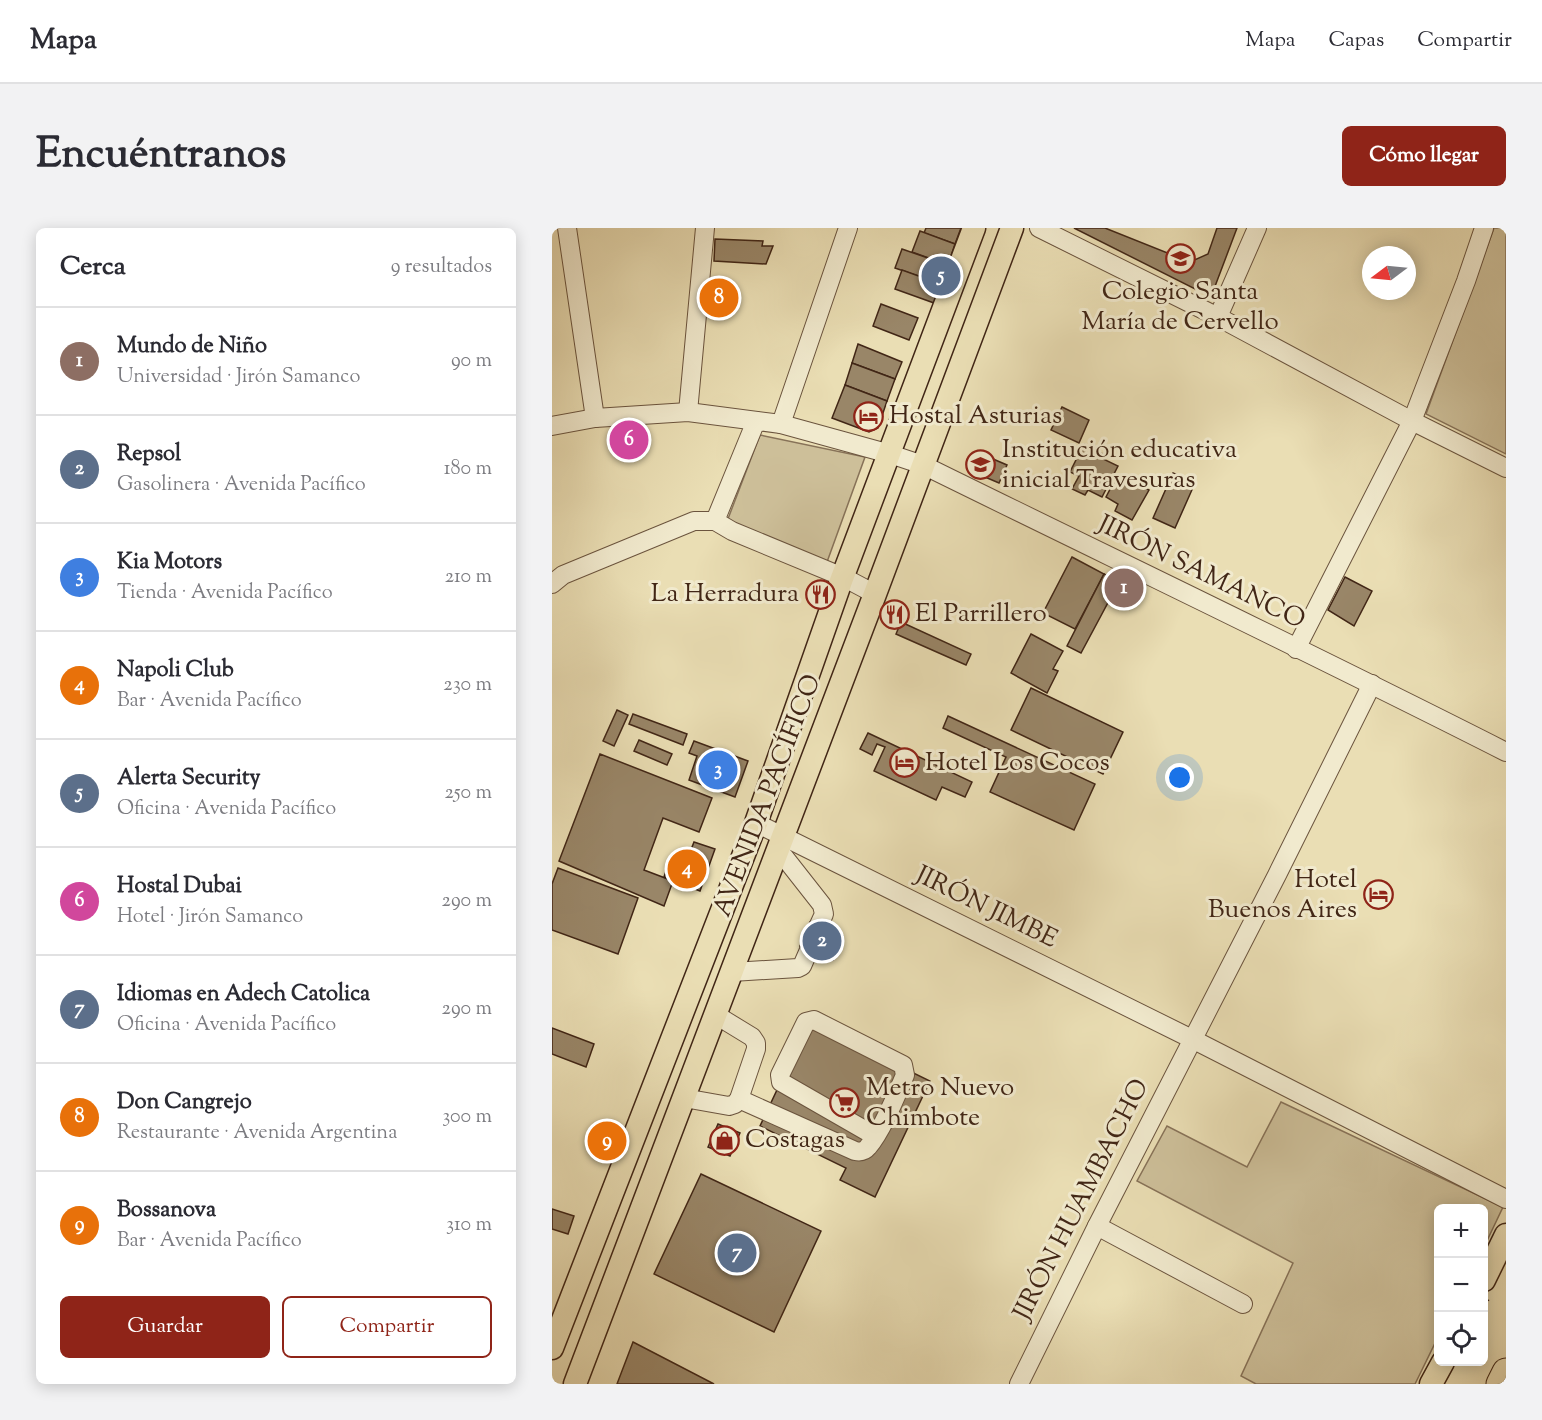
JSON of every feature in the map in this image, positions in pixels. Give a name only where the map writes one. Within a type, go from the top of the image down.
[{"type":"highway","points":[[1500,1384],[1506,1372]]},
{"type":"main road","name":"AVENIDA PACÍFICO","points":[[552,1348],[558,1320],[756,823],[843,577],[974,228]]},
{"type":"main road","name":"AVENIDA PACÍFICO","points":[[575,1384],[1012,228]]},
{"type":"main road","points":[[1488,1272],[1506,1235]]},
{"type":"main road","points":[[1431,1384],[1441,1366]]},
{"type":"street","points":[[567,228],[595,418]]},
{"type":"street","points":[[688,412],[705,228]]},
{"type":"street","points":[[782,424],[848,228]]},
{"type":"street","points":[[1039,228],[1218,317],[1412,421],[1506,468]]},
{"type":"street","points":[[1218,317],[1257,228]]},
{"type":"street","points":[[1296,649],[1412,421],[1484,228]]},
{"type":"street","name":"JIRÓN SAMANCO","points":[[552,426],[595,418],[688,412],[782,424],[923,465],[1296,649],[1372,684],[1506,752]]},
{"type":"street","points":[[715,521],[756,421]]},
{"type":"street","points":[[552,584],[571,571],[694,521],[715,521],[732,531],[843,577],[875,594]]},
{"type":"street","name":"JIRÓN HUAMBACHO","points":[[1019,1384],[1372,684]]},
{"type":"street","name":"JIRÓN JIMBE","points":[[756,823],[781,843],[1192,1039],[1506,1199]]},
{"type":"street","points":[[781,843],[822,905],[824,914],[819,925]]},
{"type":"street","points":[[732,972],[798,968],[802,966],[809,950]]},
{"type":"street","points":[[684,1098],[729,1106],[735,1104],[739,1099],[756,1043],[752,1037],[716,1015]]},
{"type":"street","points":[[739,1099],[855,1151],[862,1152],[867,1148],[875,1136],[906,1075],[903,1065],[814,1020],[806,1022],[780,1076],[781,1082],[875,1136]]},
{"type":"street","points":[[1097,1226],[1243,1304]]},
{"type":"shaded area","points":[[1494,228],[1506,228],[1506,454],[1426,414]]},
{"type":"shaded area","points":[[760,435],[865,457],[827,562],[726,524]]},
{"type":"shaded area","points":[[1281,1102],[1503,1207],[1488,1239],[1488,1204],[1434,1204],[1434,1345],[1415,1384],[1256,1384],[1241,1376],[1293,1263],[1137,1181],[1167,1126],[1247,1167]]},
{"type":"building","points":[[926,228],[961,228],[955,244],[924,233]]},
{"type":"building","name":"Colegio Santa María de Cervello","points":[[1074,228],[1105,228],[1190,262],[1208,254],[1217,228],[1237,228],[1214,289],[1205,294]]},
{"type":"building","points":[[920,231],[955,244],[948,265],[912,252]]},
{"type":"building","points":[[715,239],[763,241],[762,246],[773,246],[766,264],[714,261]]},
{"type":"building","points":[[902,249],[948,265],[941,284],[895,268]]},
{"type":"building","points":[[902,270],[941,284],[934,303],[895,289]]},
{"type":"building","points":[[881,304],[918,318],[909,340],[873,326]]},
{"type":"building","points":[[858,344],[902,362],[895,379],[852,363]]},
{"type":"building","points":[[852,363],[895,379],[887,401],[845,385]]},
{"type":"building","points":[[845,385],[887,401],[878,428],[869,432],[832,418]]},
{"type":"building","points":[[1062,407],[1089,420],[1079,443],[1051,430]]},
{"type":"building","points":[[1084,444],[1103,454],[1101,458],[1118,466],[1102,497],[1088,490],[1085,495],[1072,489],[1079,476],[1070,472]]},
{"type":"building","points":[[979,453],[1007,465],[999,483],[971,471]]},
{"type":"building","points":[[1173,473],[1195,483],[1175,528],[1153,518]]},
{"type":"building","points":[[1117,476],[1126,481],[1128,478],[1149,490],[1132,520],[1115,511],[1118,504],[1106,497]]},
{"type":"building","points":[[1072,557],[1104,574],[1075,629],[1043,613]]},
{"type":"building","points":[[1104,574],[1119,582],[1081,653],[1067,646]]},
{"type":"building","points":[[1345,577],[1372,591],[1354,626],[1328,610]]},
{"type":"building","points":[[901,622],[971,654],[966,665],[896,634]]},
{"type":"building","points":[[1031,634],[1063,651],[1053,669],[1058,671],[1047,693],[1011,673]]},
{"type":"building","points":[[1031,688],[1123,732],[1103,774],[1011,730]]},
{"type":"building","points":[[617,710],[628,715],[614,746],[603,741]]},
{"type":"building","points":[[633,714],[687,734],[683,745],[629,724]]},
{"type":"building","points":[[948,716],[1095,784],[1074,830],[990,792],[1006,757],[943,728]]},
{"type":"building","name":"Hotel Los Cocos","points":[[868,733],[972,782],[965,797],[942,787],[936,800],[874,771],[885,747],[877,744],[872,755],[860,749]]},
{"type":"building","points":[[639,740],[672,754],[667,765],[634,751]]},
{"type":"building","points":[[694,741],[748,761],[735,797],[689,780],[697,756],[689,753]]},
{"type":"building","points":[[600,754],[712,798],[699,832],[663,818],[644,870],[673,881],[664,906],[559,861]]},
{"type":"building","points":[[694,842],[715,849],[700,891],[664,877],[672,854],[687,860]]},
{"type":"building","points":[[558,868],[638,898],[618,954],[552,930],[552,884]]},
{"type":"building","points":[[810,922],[843,936],[833,960],[800,946]]},
{"type":"building","name":"Metro Nuevo Chimbote","points":[[809,1022],[930,1081],[875,1197],[840,1180],[846,1168],[760,1126]]},
{"type":"building","points":[[552,1028],[594,1044],[586,1067],[552,1054]]},
{"type":"building","name":"Costagas","points":[[718,1124],[740,1133],[730,1156],[708,1147]]},
{"type":"building","points":[[701,1174],[821,1231],[774,1332],[654,1274]]},
{"type":"building","points":[[552,1209],[574,1216],[568,1234],[552,1229]]},
{"type":"building","points":[[633,1342],[714,1384],[617,1384]]},
{"type":"tunnel","points":[[809,950],[819,925]]},
{"type":"place","name":"Colegio Santa María de Cervello","points":[[1180,258]]},
{"type":"place","name":"Alerta Security","points":[[941,276]]},
{"type":"place","name":"Don Cangrejo","points":[[719,298]]},
{"type":"place","name":"Hostal Asturias","points":[[868,416]]},
{"type":"place","name":"Hostal Dubai","points":[[629,440]]},
{"type":"place","name":"Institución educativa inicial Travesuras","points":[[981,465]]},
{"type":"place","name":"Mundo de Niño","points":[[1124,588]]},
{"type":"place","name":"La Herradura","points":[[820,594]]},
{"type":"place","name":"El Parrillero","points":[[894,614]]},
{"type":"place","name":"Hotel Los Cocos","points":[[904,763]]},
{"type":"place","name":"Kia Motors","points":[[718,770]]},
{"type":"place","name":"Napoli Club","points":[[687,869]]},
{"type":"place","name":"Hotel Buenos Aires","points":[[1378,895]]},
{"type":"place","name":"Repsol","points":[[822,941]]},
{"type":"place","name":"Metro Nuevo Chimbote","points":[[845,1103]]},
{"type":"place","name":"Costagas","points":[[724,1140]]},
{"type":"place","name":"Bossanova","points":[[607,1141]]},
{"type":"place","name":"Idiomas en Adech Catolica","points":[[737,1253]]}]
